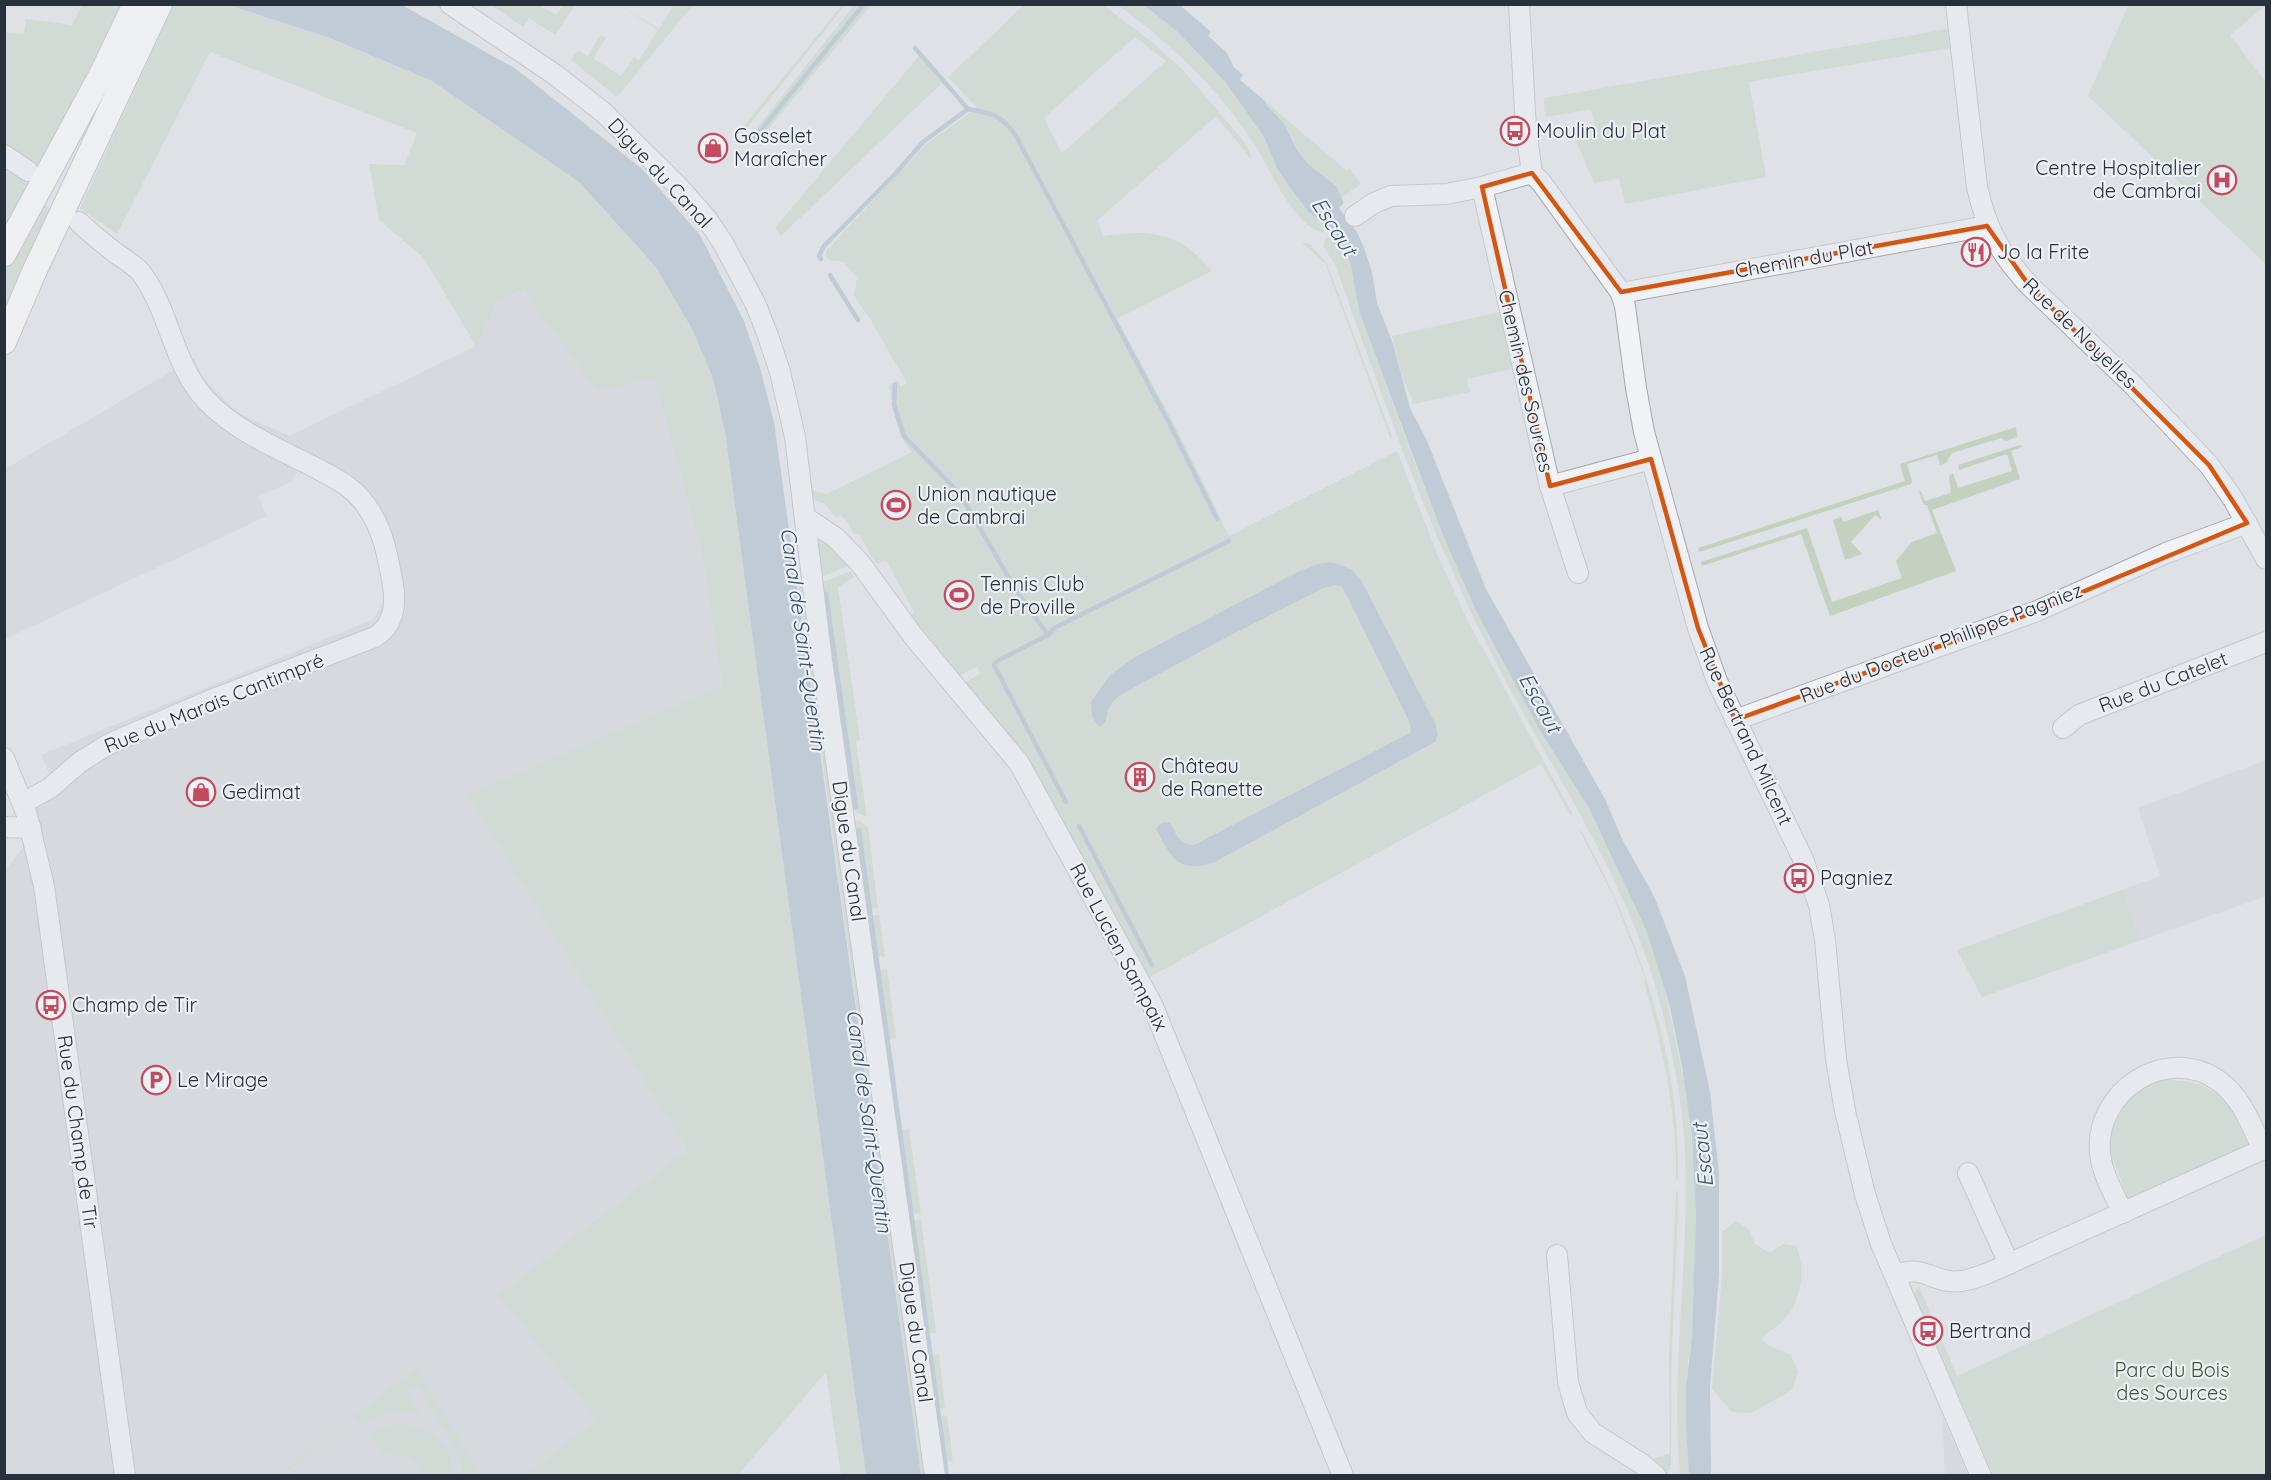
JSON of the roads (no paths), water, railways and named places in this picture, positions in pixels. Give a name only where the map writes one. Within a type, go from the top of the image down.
[{"type":"main road","points":[[4,342],[113,79],[135,4]]},
{"type":"main road","points":[[4,254],[160,4]]},
{"type":"street","name":"Digue du Canal","points":[[450,4],[546,69],[603,112],[678,186],[707,219],[739,271],[768,336],[792,423],[821,653],[935,1476]]},
{"type":"street","points":[[1355,216],[1374,203],[1391,196],[1446,194],[1532,173],[1526,129],[1519,4]]},
{"type":"street","name":"Rue de Noyelles","points":[[1956,4],[1976,178],[1987,226],[2009,262],[2028,284],[2133,385],[2209,465],[2247,522],[2266,559]]},
{"type":"street","points":[[4,155],[28,171]]},
{"type":"street","name":"Rue Bertrand Milcent","points":[[1532,173],[1541,182],[1622,293],[1626,306],[1639,408],[1698,628],[1717,681],[1796,843],[1816,894],[1823,929],[1832,1029],[1845,1111],[1868,1204],[1895,1275],[1981,1476]]},
{"type":"street","name":"Chemin des Sources","points":[[1482,187],[1550,486],[1578,573]]},
{"type":"street","name":"Rue du Marais Cantimpré","points":[[23,803],[50,788],[86,758],[109,744],[211,700],[380,634],[390,623],[394,612],[393,590],[382,535],[366,504],[353,490],[339,480],[237,427],[213,408],[190,379],[157,302],[140,272],[79,222]]},
{"type":"street","name":"Chemin du Plat","points":[[1622,293],[1987,226]]},
{"type":"street","points":[[1550,486],[1651,459]]},
{"type":"street","name":"Rue Lucien Sampaix","points":[[805,517],[836,538],[861,563],[914,637],[1019,763],[1152,1004],[1343,1476]]},
{"type":"street","name":"Rue du Docteur Philippe Pagniez","points":[[1735,720],[2037,611],[2105,579],[2247,522]]},
{"type":"street","name":"Rue du Catelet","points":[[2063,728],[2079,715],[2266,642]]},
{"type":"street","name":"Rue du Champ de Tir","points":[[4,758],[31,828],[48,912],[125,1476]]},
{"type":"street","points":[[4,827],[31,828]]},
{"type":"street","points":[[1895,1275],[1913,1270],[1949,1281],[1964,1281],[1986,1274],[2123,1213],[2265,1149],[2242,1106],[2215,1078],[2201,1072],[2178,1068],[2162,1070],[2143,1076],[2127,1086],[2114,1100],[2105,1117],[2100,1134],[2100,1151],[2103,1171],[2123,1213]]},
{"type":"street","points":[[1968,1173],[2009,1264]]},
{"type":"street","points":[[1557,1254],[1568,1382],[1577,1413],[1593,1433],[1642,1464],[1656,1476]]},
{"type":"water","name":"Canal de Saint-Quentin","points":[[229,5],[402,5],[516,69],[642,169],[700,235],[744,321],[760,368],[774,422],[921,1475],[866,1475],[725,432],[713,378],[692,329],[656,267],[579,182],[432,81],[330,38]]},
{"type":"water","name":"Escaut","points":[[1144,5],[1180,5],[1211,32],[1208,36],[1227,53],[1234,67],[1243,75],[1240,80],[1265,101],[1283,122],[1297,150],[1308,164],[1336,186],[1344,203],[1339,208],[1357,232],[1372,272],[1377,303],[1393,344],[1410,408],[1427,441],[1486,589],[1605,799],[1622,839],[1654,896],[1685,976],[1710,1092],[1719,1173],[1719,1275],[1710,1387],[1711,1475],[1689,1475],[1686,1389],[1692,1336],[1696,1214],[1692,1137],[1682,1066],[1670,1007],[1647,932],[1589,808],[1542,734],[1477,613],[1442,533],[1359,311],[1347,254],[1335,244],[1323,224],[1308,211],[1288,185],[1277,168],[1264,137],[1227,84],[1178,32]]},
{"type":"water","points":[[1332,562],[1352,570],[1361,580],[1435,723],[1438,734],[1435,742],[1213,863],[1191,866],[1177,861],[1156,829],[1162,823],[1170,823],[1182,841],[1194,845],[1410,733],[1408,719],[1342,586],[1334,585],[1324,588],[1122,694],[1110,706],[1106,721],[1102,726],[1098,726],[1092,716],[1091,702],[1110,675],[1135,657],[1298,572],[1317,564]]},
{"type":"waterway","points":[[752,141],[864,4]]},
{"type":"waterway","points":[[915,48],[968,109],[996,116],[1006,123],[1016,136],[1168,421],[1217,519]]},
{"type":"waterway","points":[[821,259],[819,256],[824,246],[923,142],[968,109]]},
{"type":"waterway","points":[[830,275],[858,320]]},
{"type":"waterway","points":[[895,385],[894,405],[904,436],[960,494],[1016,590],[1048,635],[999,660],[994,665],[1066,802]]},
{"type":"waterway","points":[[1048,635],[1056,627],[1229,541]]},
{"type":"waterway","points":[[826,594],[856,807]]},
{"type":"waterway","points":[[1079,826],[1152,965]]},
{"type":"waterway","points":[[859,830],[947,1476]]},
{"type":"place","name":"Moulin du Plat","points":[[1515,131]]},
{"type":"place","name":"Gosselet Maraîcher","points":[[713,148]]},
{"type":"place","name":"Centre Hospitalier de Cambrai","points":[[2222,180]]},
{"type":"place","name":"Jo la Frite","points":[[1976,252]]},
{"type":"place","name":"Union nautique de Cambrai","points":[[896,505]]},
{"type":"place","name":"Tennis Club de Proville","points":[[959,595]]},
{"type":"place","name":"Château de Ranette","points":[[1140,777]]},
{"type":"place","name":"Gedimat","points":[[201,792]]},
{"type":"place","name":"Pagniez","points":[[1799,878]]},
{"type":"place","name":"Champ de Tir","points":[[51,1005]]},
{"type":"place","name":"Le Mirage","points":[[156,1080]]},
{"type":"place","name":"Bertrand","points":[[1928,1331]]},
{"type":"park label","name":"Parc du Bois des Sources","points":[[2172,1382]]}]
